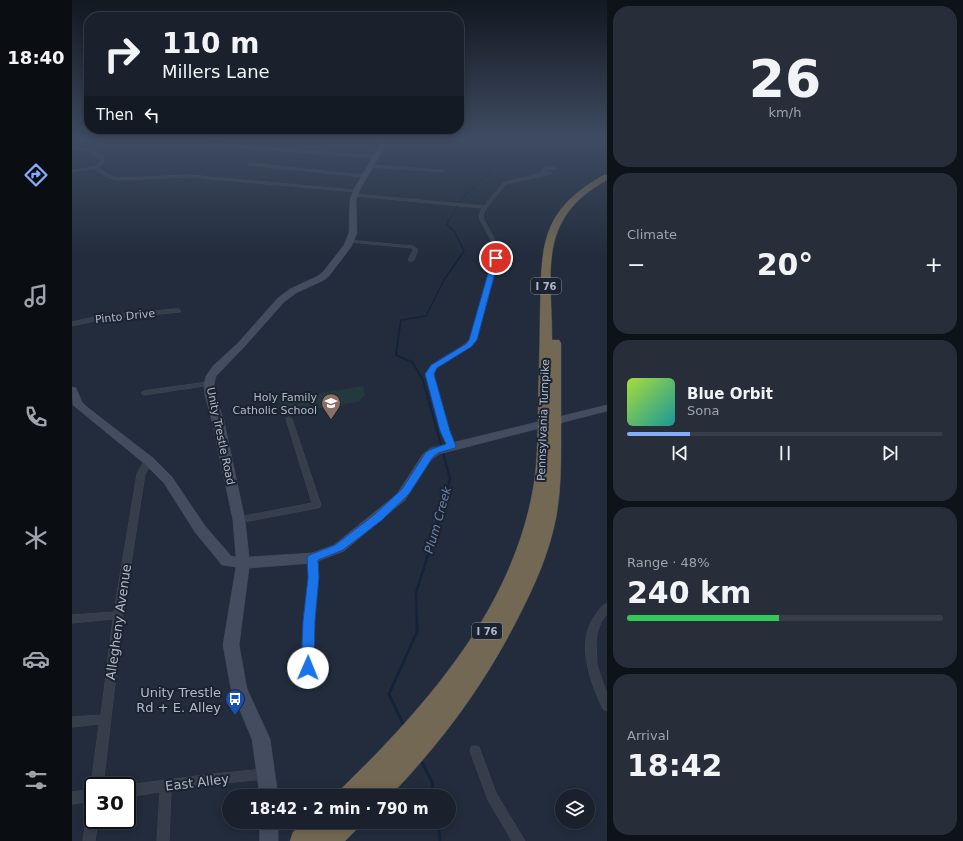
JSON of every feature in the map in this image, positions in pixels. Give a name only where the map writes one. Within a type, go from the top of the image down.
[{"type":"highway","name":"Pennsylvania Turnpike","points":[[381,789],[432,734],[468,686],[501,636],[526,586],[542,541],[548,518],[554,481],[550,422],[546,279],[549,244],[556,224],[569,204],[584,190],[603,178]]},
{"type":"highway","name":"Pennsylvania Turnpike","points":[[357,789],[413,732],[472,656],[493,621],[523,555],[539,497],[550,422],[556,242],[563,224],[573,208],[588,194],[607,181]]},
{"type":"highway","points":[[302,841],[315,829]]},
{"type":"highway","points":[[327,841],[340,829]]},
{"type":"street","points":[[116,178],[132,178]]},
{"type":"street","points":[[211,178],[485,207]]},
{"type":"street","name":"Unity Trestle Road","points":[[268,789],[261,739],[239,689],[235,673],[231,645],[243,563],[239,520],[218,421],[210,395],[209,384],[211,376],[217,368],[241,345],[281,300],[292,291],[326,274],[350,241],[353,233],[356,193],[363,178]]},
{"type":"street","points":[[445,448],[445,431],[429,374],[434,367],[468,346],[473,340],[496,258],[497,247],[482,220],[481,215],[485,207],[505,183],[529,178]]},
{"type":"street","points":[[350,241],[413,246],[416,250],[411,260]]},
{"type":"street","name":"Pinto Drive","points":[[72,324],[99,318],[178,311]]},
{"type":"street","points":[[144,393],[209,384]]},
{"type":"street","points":[[72,391],[77,402],[83,409],[149,461],[174,487],[200,529],[222,557],[228,562],[243,563],[313,558],[339,548],[378,517],[406,492],[427,457],[445,448],[607,408]]},
{"type":"street","points":[[239,520],[317,505],[289,419]]},
{"type":"street","name":"Allegheny Avenue","points":[[97,777],[118,615],[141,474],[149,461]]},
{"type":"street","points":[[308,668],[309,621],[314,577],[313,558]]},
{"type":"street","points":[[607,607],[596,621],[590,648],[592,667],[599,689],[607,706]]},
{"type":"street","points":[[72,619],[118,615]]},
{"type":"street","points":[[72,722],[105,719]]},
{"type":"street","points":[[475,751],[492,796],[519,841]]},
{"type":"street","name":"East Alley","points":[[136,790],[267,774]]},
{"type":"street","points":[[163,841],[166,785]]},
{"type":"street","points":[[72,798],[84,797]]},
{"type":"street","points":[[89,841],[91,829]]},
{"type":"street","points":[[269,829],[270,841]]},
{"type":"green space","points":[[363,386],[365,395],[358,402],[285,414],[279,400]]},
{"type":"waterway","name":"Plum Creek","points":[[448,221],[464,196],[484,178]]},
{"type":"waterway","name":"Plum Creek","points":[[400,326],[401,320],[426,316],[444,280],[464,251],[454,231],[447,225],[449,220]]},
{"type":"waterway","name":"Plum Creek","points":[[400,325],[396,355],[412,362],[423,380],[442,448]]},
{"type":"waterway","name":"Plum Creek","points":[[443,452],[445,458]]},
{"type":"waterway","name":"Plum Creek","points":[[417,627],[416,593],[445,500],[450,478],[444,457]]},
{"type":"waterway","name":"Plum Creek","points":[[404,726],[389,694],[417,632],[417,627]]},
{"type":"waterway","name":"Plum Creek","points":[[421,760],[432,782],[433,789]]},
{"type":"waterway","name":"Plum Creek","points":[[439,829],[440,841]]},
{"type":"place","name":"Holy Family Catholic School","points":[[331,420]]},
{"type":"place","name":"Unity Trestle Rd + E. Alley","points":[[235,716]]},
{"type":"route","points":[[308,668],[309,621],[314,577],[313,558],[339,548],[378,517],[406,492],[430,454],[452,446],[445,431],[429,374],[434,367],[468,346],[473,340],[496,258]]}]
